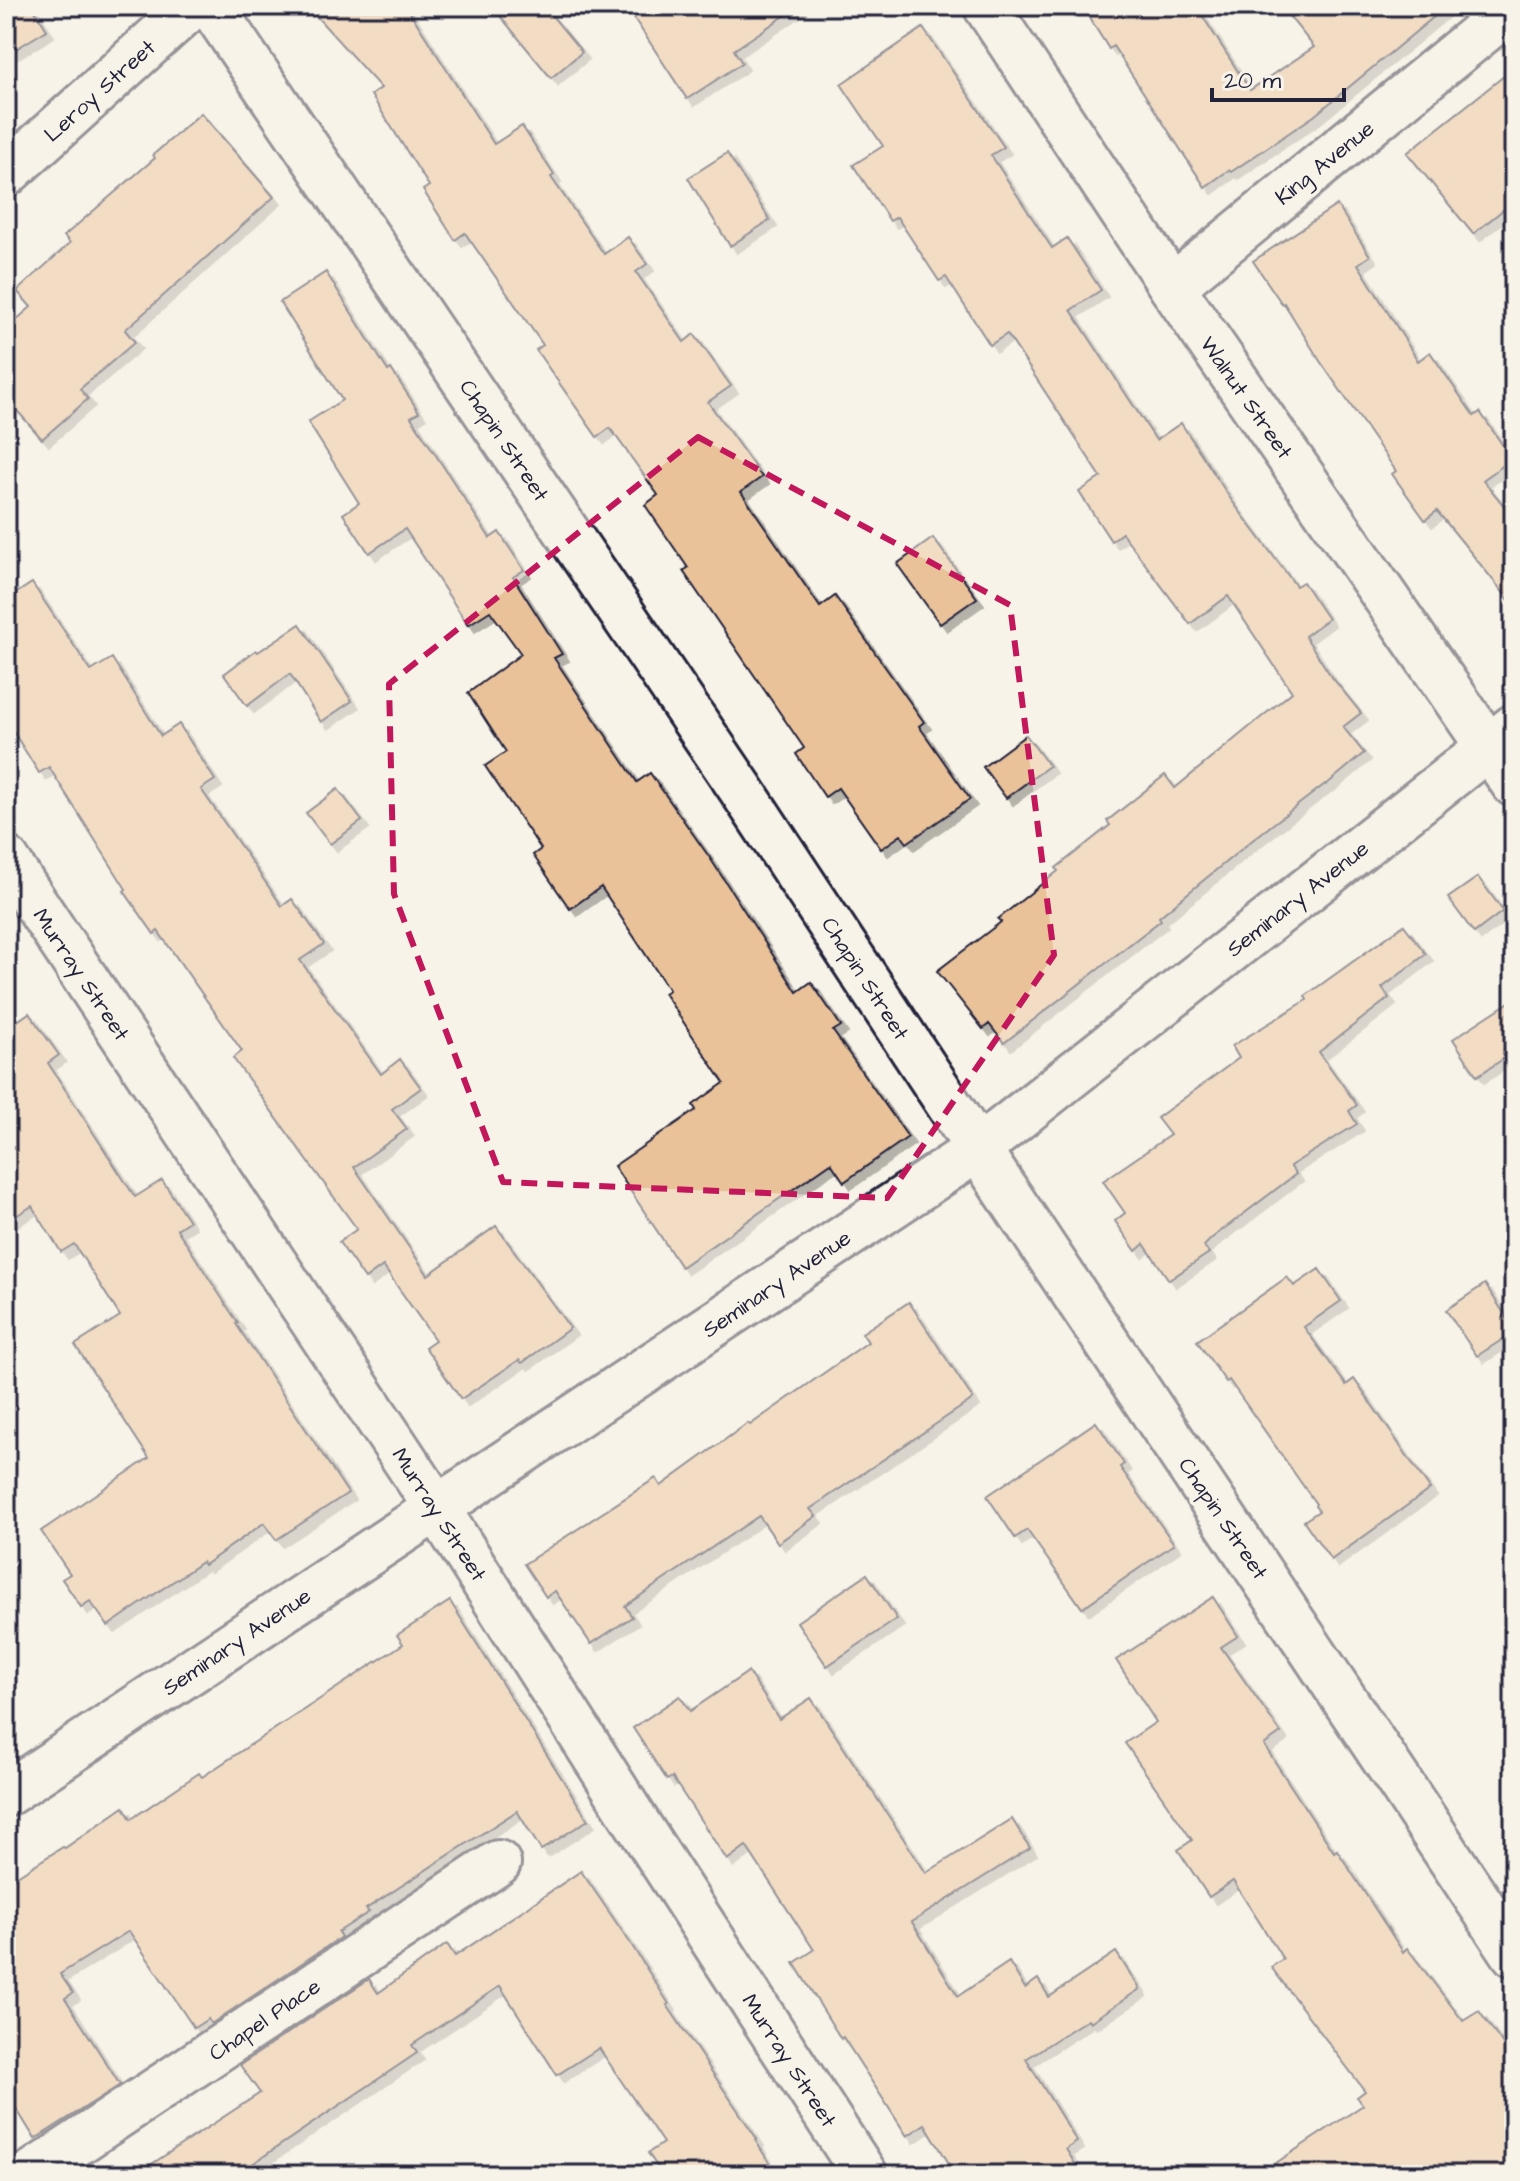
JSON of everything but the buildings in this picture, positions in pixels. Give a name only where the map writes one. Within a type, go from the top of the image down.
[{"type":"street","name":"Leroy Street","points":[[6,174],[192,6]]},
{"type":"street","name":"Chapin Street","points":[[211,6],[732,775],[1514,1954]]},
{"type":"street","name":"Walnut Street","points":[[986,6],[1172,287],[1502,737],[1514,784]]},
{"type":"street","name":"King Avenue","points":[[1172,287],[1514,6]]},
{"type":"street","name":"Seminary Avenue","points":[[6,1794],[978,1149],[1502,737]]},
{"type":"street","name":"Murray Street","points":[[6,859],[437,1508],[865,2175]]},
{"type":"street","name":"Chapel Place","points":[[29,2175],[498,1863]]},
{"type":"highlighted area","points":[[698,437],[1010,605],[1054,955],[887,1198],[503,1182],[394,894],[389,684]]}]
